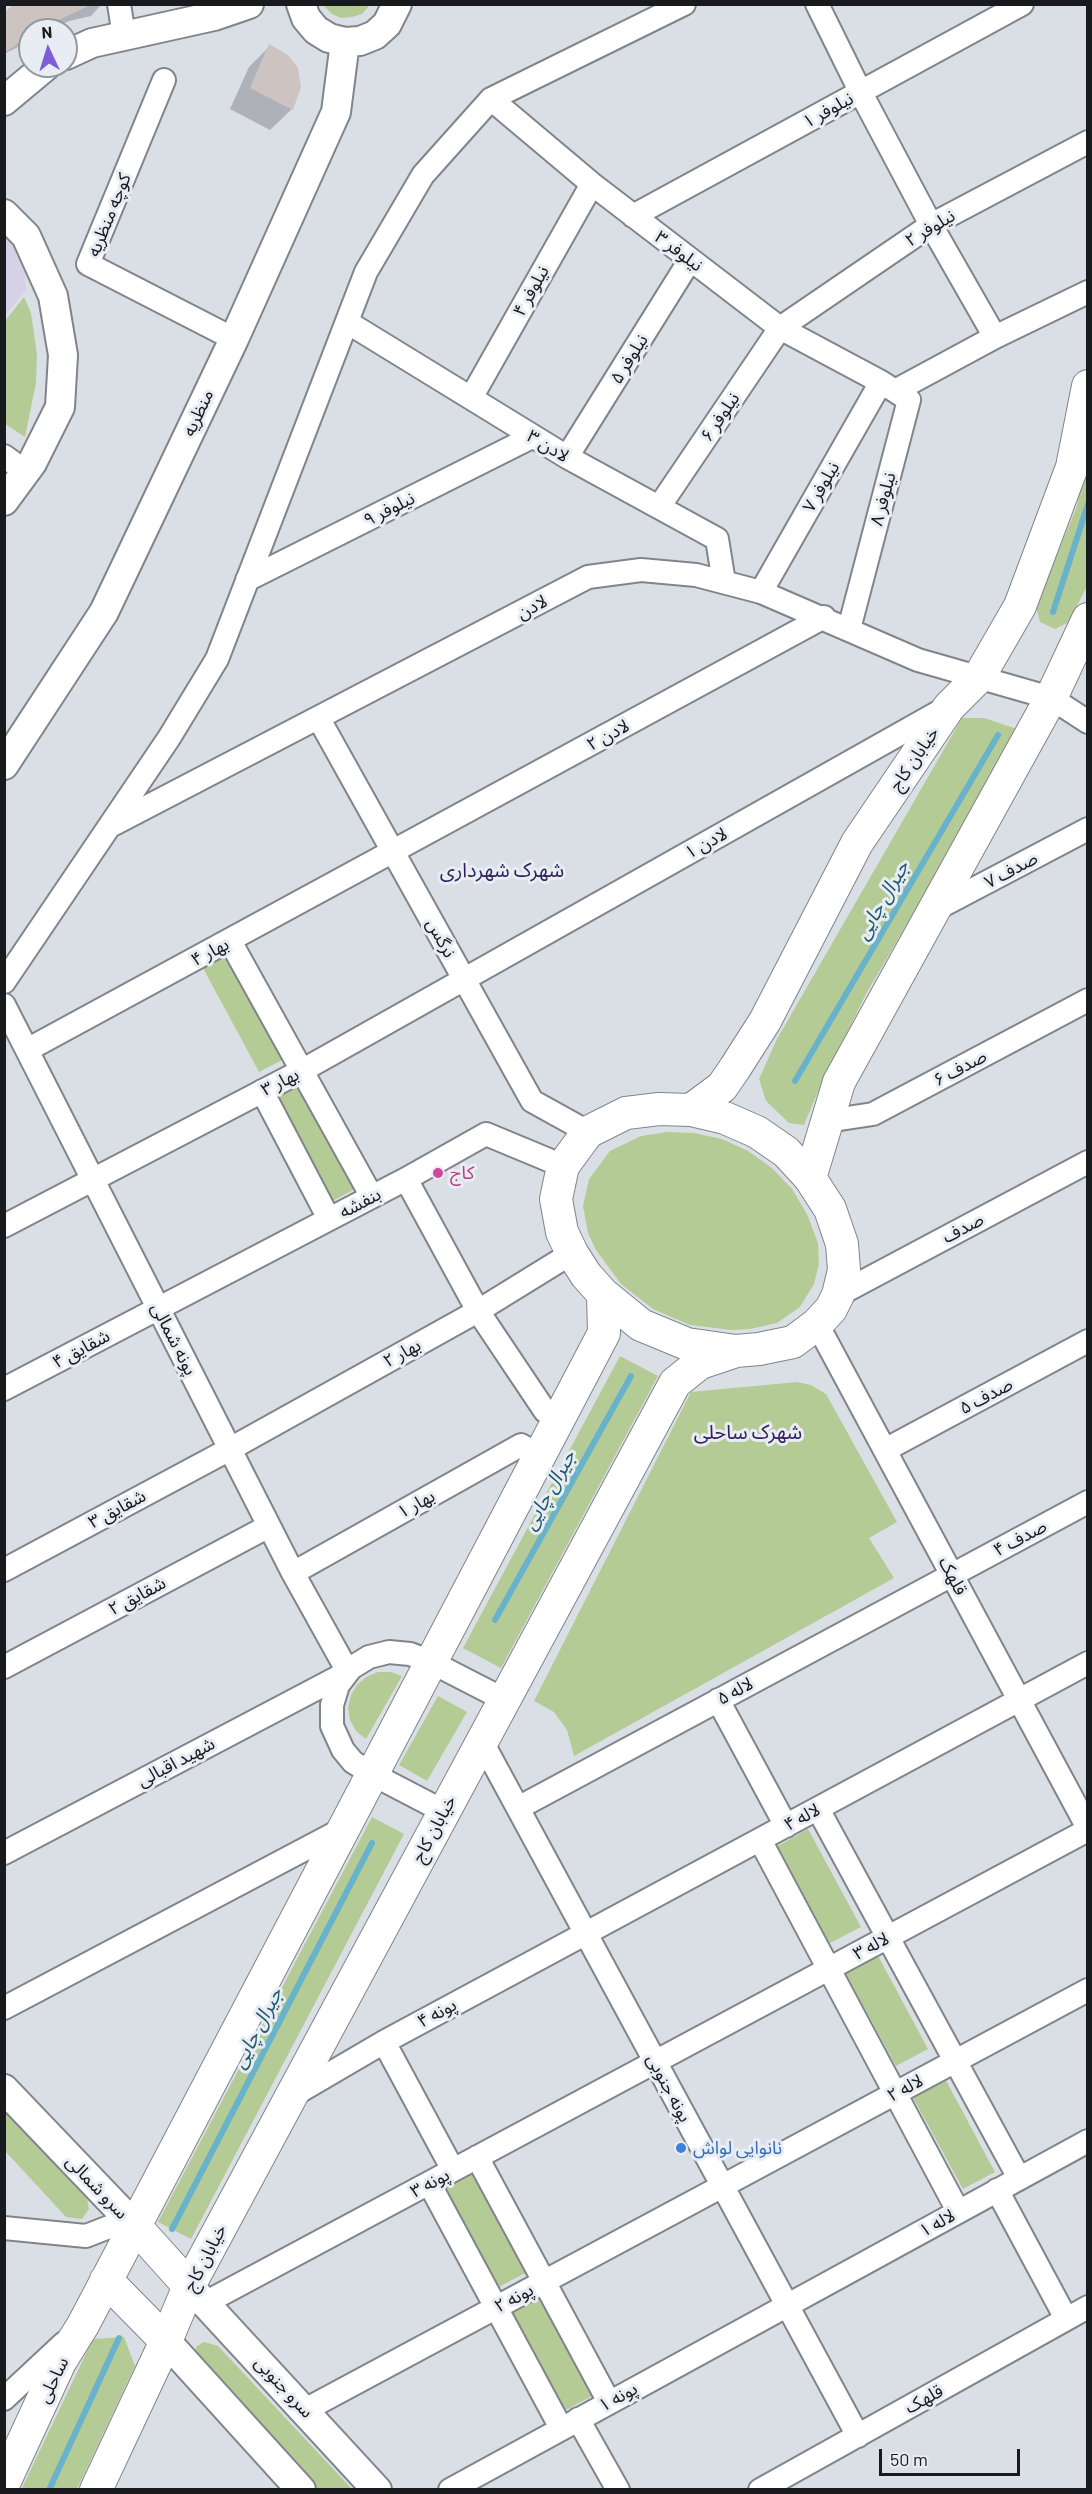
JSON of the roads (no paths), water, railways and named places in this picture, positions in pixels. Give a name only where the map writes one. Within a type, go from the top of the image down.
[{"type":"main road","name":"خیابان کاج","points":[[692,1110],[722,1087],[765,1022],[857,843],[949,706],[980,677],[1020,606],[1072,467],[1088,386]]},
{"type":"main road","points":[[810,1178],[839,1082],[1051,698],[1088,619]]},
{"type":"main road","points":[[659,1109],[692,1110],[725,1118],[757,1132],[786,1152],[810,1178],[830,1209],[842,1244],[844,1270],[838,1294],[831,1309],[817,1324],[793,1342],[736,1351],[687,1344],[641,1325],[603,1294],[586,1275],[562,1232],[556,1199],[563,1166],[588,1132],[626,1113],[659,1109]]},
{"type":"main road","points":[[96,2490],[166,2340],[106,2280],[131,2223],[344,1829],[604,1333],[603,1294]]},
{"type":"main road","name":"خیابان کاج","points":[[166,2340],[197,2295],[290,2097],[675,1383],[700,1364],[736,1351]]},
{"type":"main road","name":"سرو شمالی","points":[[131,2223],[197,2295]]},
{"type":"main road","name":"ساحلی","points":[[4,2483],[60,2362],[83,2325],[106,2280]]},
{"type":"street","points":[[119,4],[124,36]]},
{"type":"street","points":[[78,49],[92,43],[214,16],[249,4]]},
{"type":"street","points":[[301,4],[306,18],[316,30],[329,38],[345,42],[360,41],[375,35],[387,24],[397,4]]},
{"type":"street","points":[[4,982],[111,826],[169,738],[217,659],[366,272],[423,175],[491,99],[684,4]]},
{"type":"street","points":[[817,4],[931,225],[995,337]]},
{"type":"street","name":"نیلوفر ۱","points":[[633,216],[1022,4]]},
{"type":"street","name":"منظریه","points":[[4,765],[104,612],[234,339],[336,112],[345,42]]},
{"type":"street","points":[[4,101],[32,78]]},
{"type":"street","name":"کوچه منظریه","points":[[164,80],[88,264],[234,339]]},
{"type":"street","name":"نیلوفر ۳","points":[[491,99],[592,184],[780,328],[888,387]]},
{"type":"street","name":"نیلوفر ۲","points":[[780,328],[931,225],[1088,142]]},
{"type":"street","name":"نیلوفر ۴","points":[[471,398],[592,184]]},
{"type":"street","points":[[4,214],[27,236],[53,296],[63,355],[60,407],[47,437],[15,464],[4,501]]},
{"type":"street","name":"نیلوفر ۵","points":[[567,457],[690,260]]},
{"type":"street","points":[[888,387],[1088,292]]},
{"type":"street","name":"لادن ۳","points":[[346,322],[567,457],[717,539],[724,582]]},
{"type":"street","name":"نیلوفر ۶","points":[[659,507],[780,328]]},
{"type":"street","name":"نیلوفر ۷","points":[[761,592],[888,387]]},
{"type":"street","name":"نیلوفر ۸","points":[[849,629],[909,400],[888,387]]},
{"type":"street","name":"نیلوفر ۹","points":[[247,580],[532,436]]},
{"type":"street","name":"لادن","points":[[111,826],[588,577],[640,570],[696,575],[761,592],[824,617],[918,660],[1051,698],[1088,722]]},
{"type":"street","name":"لادن ۲","points":[[393,853],[824,617]]},
{"type":"street","name":"لادن ۱","points":[[463,979],[949,706]]},
{"type":"street","name":"نرگس","points":[[319,719],[532,1101],[588,1132]]},
{"type":"street","name":"صدف ۷","points":[[934,910],[1088,829]]},
{"type":"street","name":"بهار ۴","points":[[27,1050],[393,853]]},
{"type":"street","points":[[230,941],[372,1197]]},
{"type":"street","name":"بهار ۳","points":[[4,1226],[303,1070],[463,979]]},
{"type":"street","name":"صدف ۶","points":[[827,1121],[873,1114],[1088,1000]]},
{"type":"street","name":"پونه شمالی","points":[[4,1005],[293,1573],[348,1672]]},
{"type":"street","points":[[262,1092],[328,1219]]},
{"type":"street","name":"بنفشه","points":[[158,1308],[406,1179],[486,1134],[563,1166]]},
{"type":"street","name":"صدف","points":[[838,1294],[1088,1162]]},
{"type":"street","points":[[406,1179],[478,1311],[545,1411],[558,1420]]},
{"type":"street","name":"بهار ۲","points":[[230,1449],[478,1311],[572,1253]]},
{"type":"street","name":"شقایق ۴","points":[[4,1389],[158,1308]]},
{"type":"street","name":"قلهک","points":[[817,1324],[1088,1829]]},
{"type":"street","name":"صدف ۵","points":[[885,1450],[1088,1341]]},
{"type":"street","name":"بهار ۱","points":[[293,1573],[521,1445],[539,1455]]},
{"type":"street","name":"شقایق ۳","points":[[4,1570],[230,1449]]},
{"type":"street","name":"صدف ۴","points":[[952,1575],[1088,1502]]},
{"type":"street","name":"شقایق ۲","points":[[4,1667],[269,1526]]},
{"type":"street","name":"لاله ۵","points":[[518,1808],[952,1575]]},
{"type":"street","name":"شهید اقبالی","points":[[4,1853],[348,1672],[369,1657],[389,1652],[410,1654],[431,1662],[503,1699]]},
{"type":"street","name":"لاله ۴","points":[[586,1934],[1088,1663]]},
{"type":"street","points":[[348,1672],[338,1685],[332,1705],[332,1726],[343,1750],[353,1762],[372,1774],[443,1811]]},
{"type":"street","points":[[718,1700],[786,1826]]},
{"type":"street","name":"پونه جنوبی","points":[[481,1740],[858,2436]]},
{"type":"street","points":[[818,1809],[1019,2178]]},
{"type":"street","points":[[4,2008],[344,1829]]},
{"type":"street","name":"لاله ۳","points":[[655,2062],[1088,1829]]},
{"type":"street","points":[[760,1840],[897,2092],[958,2211]]},
{"type":"street","name":"پونه ۴","points":[[290,2097],[384,2042],[586,1934]]},
{"type":"street","name":"لاله ۲","points":[[722,2186],[1088,1989]]},
{"type":"street","points":[[384,2042],[453,2170]]},
{"type":"street","name":"پونه ۳","points":[[197,2295],[429,2183],[655,2062]]},
{"type":"street","name":"سرو شمالی","points":[[4,2089],[131,2223]]},
{"type":"street","name":"لاله ۱","points":[[787,2305],[1088,2141]]},
{"type":"street","points":[[477,2157],[609,2402]]},
{"type":"street","points":[[429,2183],[496,2307],[570,2424],[618,2490]]},
{"type":"street","name":"پونه ۲","points":[[305,2410],[722,2186]]},
{"type":"street","points":[[997,2190],[1062,2311]]},
{"type":"street","points":[[4,2228],[86,2236],[131,2223]]},
{"type":"street","name":"سرو جنوبی","points":[[197,2295],[377,2490]]},
{"type":"street","name":"پونه ۱","points":[[450,2490],[787,2305]]},
{"type":"street","name":"قلهک","points":[[760,2490],[1088,2307]]},
{"type":"street","points":[[4,2399],[83,2325]]},
{"type":"street","points":[[166,2340],[301,2490]]},
{"type":"waterway","name":"جیرال چایی","points":[[1053,612],[1088,504]]},
{"type":"waterway","name":"جیرال چایی","points":[[795,1081],[998,735]]},
{"type":"waterway","name":"جیرال چایی","points":[[495,1620],[631,1376]]},
{"type":"waterway","name":"جیرال چایی","points":[[172,2229],[372,1843]]},
{"type":"waterway","name":"جیرال چایی","points":[[49,2490],[119,2338]]},
{"type":"place","name":"کاج","points":[[438,1173]]},
{"type":"place","name":"نانوایی لواش","points":[[681,2148]]},
{"type":"district","name":"شهرک شهرداری","points":[[502,870]]},
{"type":"district","name":"شهرک ساحلی","points":[[748,1432]]}]
